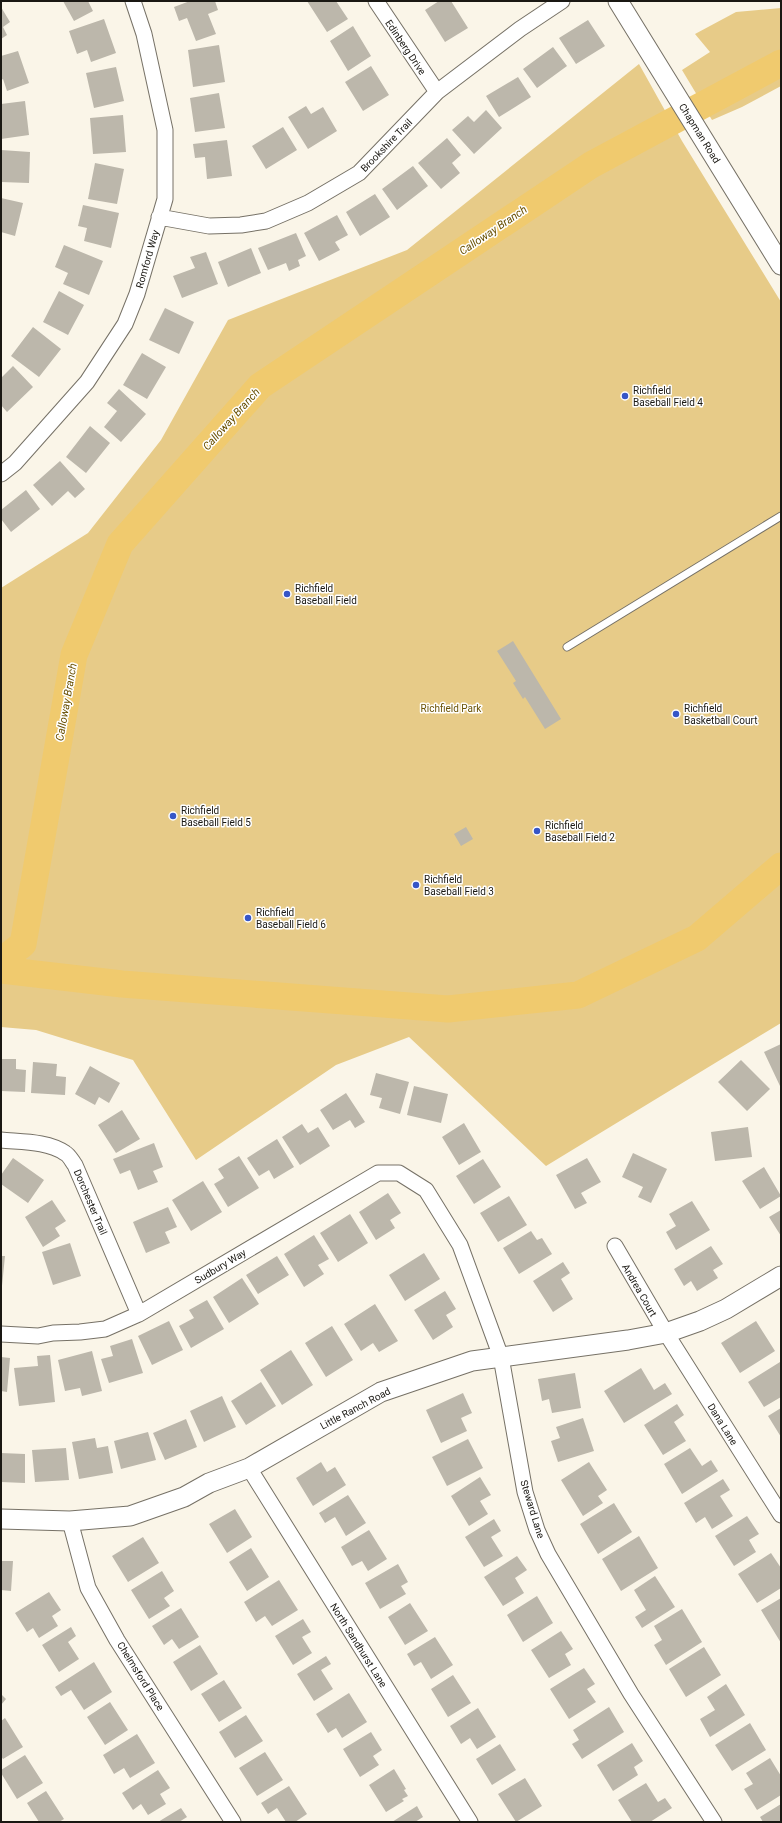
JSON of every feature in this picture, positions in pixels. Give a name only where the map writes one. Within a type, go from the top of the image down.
[{"type":"street","name":"Romford Way","points":[[1,474],[15,463],[87,382],[125,324],[137,294],[165,199],[165,130],[144,34],[133,1]]},
{"type":"street","name":"Edinberg Drive","points":[[376,1],[437,92]]},
{"type":"street","name":"Brookshire Trail","points":[[159,218],[209,226],[241,225],[266,221],[308,204],[359,173],[437,92],[520,29],[562,1]]},
{"type":"street","name":"Chapman Road","points":[[618,1],[781,265]]},
{"type":"street","name":"Dorchester Trail","points":[[1,1140],[35,1143],[53,1147],[65,1153],[75,1165],[139,1314]]},
{"type":"street","name":"Sudbury Way","points":[[1,1334],[38,1336],[53,1333],[105,1329],[139,1314],[378,1173],[399,1173],[426,1190]]},
{"type":"street","name":"Steward Lane","points":[[426,1190],[460,1245],[502,1357],[525,1492],[537,1530],[548,1554],[631,1694],[714,1822]]},
{"type":"street","name":"Andrea Court","points":[[615,1246],[666,1333]]},
{"type":"street","name":"Little Ranch Road","points":[[1,1519],[70,1521],[130,1516],[184,1497],[209,1483],[249,1468],[381,1392],[472,1361],[628,1340],[666,1333],[700,1321],[726,1309],[781,1276]]},
{"type":"street","name":"Dana Lane","points":[[666,1333],[781,1515]]},
{"type":"street","name":"North Sandhurst Lane","points":[[249,1468],[470,1822]]},
{"type":"street","name":"Chelmsford Place","points":[[70,1521],[88,1588],[117,1640],[233,1822]]},
{"type":"lane","points":[[567,647],[781,516]]},
{"type":"green space","points":[[781,8],[781,86],[742,107],[712,120],[682,70],[710,52],[695,34],[736,12]]},
{"type":"green space","name":"Richfield Park","points":[[639,64],[682,141],[781,302],[781,1023],[546,1166],[409,1037],[336,1065],[196,1160],[133,1060],[36,1030],[1,1027],[1,588],[88,533],[161,440],[228,320],[407,250]]},
{"type":"building","points":[[63,1],[88,1],[93,11],[74,21]]},
{"type":"building","points":[[190,1],[215,1],[218,10],[208,14],[216,34],[196,41],[187,18],[179,21],[174,7]]},
{"type":"building","points":[[307,1],[336,1],[348,19],[327,32]]},
{"type":"building","points":[[439,1],[451,1],[468,28],[445,42],[425,10]]},
{"type":"building","points":[[1,7],[10,22],[3,27],[7,35],[1,39]]},
{"type":"building","points":[[104,19],[116,53],[91,62],[87,50],[77,54],[69,31]]},
{"type":"building","points":[[588,20],[605,46],[576,64],[559,38]]},
{"type":"building","points":[[353,26],[371,56],[348,71],[330,41]]},
{"type":"building","points":[[219,45],[225,82],[193,87],[188,50]]},
{"type":"building","points":[[553,47],[567,66],[537,88],[523,69]]},
{"type":"building","points":[[18,51],[29,83],[7,91],[3,79],[1,80],[1,56]]},
{"type":"building","points":[[371,66],[389,95],[363,111],[345,82]]},
{"type":"building","points":[[116,67],[124,101],[94,108],[86,73]]},
{"type":"building","points":[[518,77],[531,97],[499,117],[486,96]]},
{"type":"building","points":[[219,93],[225,128],[195,132],[190,98]]},
{"type":"building","points":[[25,101],[29,135],[1,139],[1,104]]},
{"type":"building","points":[[306,106],[311,114],[323,107],[337,131],[308,149],[288,117]]},
{"type":"building","points":[[486,110],[502,128],[474,154],[452,130],[468,116],[474,122]]},
{"type":"building","points":[[123,115],[126,152],[93,154],[90,118]]},
{"type":"building","points":[[283,127],[297,150],[266,169],[252,146]]},
{"type":"building","points":[[447,138],[461,155],[452,163],[460,173],[441,189],[418,163]]},
{"type":"building","points":[[227,140],[232,176],[207,179],[205,157],[195,158],[193,144]]},
{"type":"building","points":[[1,150],[30,152],[29,183],[1,182]]},
{"type":"building","points":[[95,163],[124,169],[117,204],[88,199]]},
{"type":"building","points":[[413,166],[428,186],[397,210],[382,189]]},
{"type":"building","points":[[375,194],[390,217],[360,236],[346,212]]},
{"type":"building","points":[[1,198],[23,203],[15,236],[1,232]]},
{"type":"building","points":[[83,205],[119,213],[111,248],[84,241],[87,228],[78,226]]},
{"type":"building","points":[[337,215],[348,235],[335,242],[340,250],[319,261],[304,233]]},
{"type":"building","points":[[296,233],[306,256],[298,260],[300,266],[289,271],[286,263],[268,270],[258,248]]},
{"type":"building","points":[[64,245],[103,261],[89,295],[63,284],[68,273],[55,267]]},
{"type":"building","points":[[251,248],[261,273],[228,287],[218,262]]},
{"type":"building","points":[[206,252],[218,284],[182,298],[173,276],[195,268],[190,257]]},
{"type":"building","points":[[59,291],[84,305],[68,335],[43,322]]},
{"type":"building","points":[[165,308],[194,322],[179,354],[149,340]]},
{"type":"building","points":[[33,327],[61,349],[39,377],[11,356]]},
{"type":"building","points":[[142,353],[166,367],[147,399],[123,385]]},
{"type":"building","points":[[13,366],[33,387],[7,412],[1,405],[1,378]]},
{"type":"building","points":[[119,389],[146,414],[121,442],[104,427],[117,411],[107,403]]},
{"type":"building","points":[[90,426],[110,443],[86,473],[66,457]]},
{"type":"building","points":[[60,461],[85,489],[75,498],[68,491],[52,506],[33,485]]},
{"type":"building","points":[[26,490],[40,509],[11,532],[1,519],[1,510]]},
{"type":"building","points":[[513,641],[561,719],[545,729],[525,697],[523,699],[513,683],[516,681],[497,651]]},
{"type":"building","points":[[466,827],[473,839],[461,846],[454,834]]},
{"type":"building","points":[[781,1044],[781,1086],[780,1086],[764,1052]]},
{"type":"building","points":[[1,1059],[16,1059],[16,1069],[26,1070],[25,1092],[1,1091]]},
{"type":"building","points":[[741,1060],[770,1089],[747,1111],[718,1082]]},
{"type":"building","points":[[33,1062],[57,1064],[56,1076],[66,1077],[65,1095],[31,1093]]},
{"type":"building","points":[[90,1066],[120,1083],[109,1103],[99,1097],[95,1105],[75,1094]]},
{"type":"building","points":[[376,1073],[409,1082],[400,1114],[379,1108],[382,1098],[370,1095]]},
{"type":"building","points":[[414,1086],[448,1094],[441,1123],[407,1115]]},
{"type":"building","points":[[346,1093],[365,1122],[355,1128],[350,1120],[333,1130],[320,1110]]},
{"type":"building","points":[[122,1110],[140,1139],[116,1153],[98,1125]]},
{"type":"building","points":[[464,1123],[481,1152],[459,1165],[442,1137]]},
{"type":"building","points":[[302,1124],[308,1133],[318,1127],[330,1146],[300,1165],[282,1137]]},
{"type":"building","points":[[748,1127],[752,1157],[715,1161],[711,1132]]},
{"type":"building","points":[[277,1139],[294,1167],[274,1179],[269,1170],[259,1176],[247,1158]]},
{"type":"building","points":[[154,1143],[163,1167],[153,1171],[158,1182],[138,1190],[130,1170],[120,1174],[113,1159]]},
{"type":"building","points":[[633,1153],[667,1169],[651,1203],[638,1197],[643,1187],[622,1177]]},
{"type":"building","points":[[239,1156],[259,1188],[228,1207],[214,1184],[224,1178],[218,1169]]},
{"type":"building","points":[[13,1158],[44,1180],[28,1203],[1,1184],[1,1175]]},
{"type":"building","points":[[587,1158],[601,1182],[581,1193],[587,1203],[575,1209],[556,1175]]},
{"type":"building","points":[[483,1159],[501,1187],[474,1204],[456,1176]]},
{"type":"building","points":[[764,1167],[781,1196],[760,1209],[742,1181]]},
{"type":"building","points":[[203,1181],[222,1212],[191,1231],[172,1200]]},
{"type":"building","points":[[388,1193],[401,1213],[390,1220],[395,1228],[376,1240],[359,1212]]},
{"type":"building","points":[[509,1196],[527,1225],[498,1242],[480,1213]]},
{"type":"building","points":[[52,1200],[66,1221],[55,1228],[60,1236],[43,1247],[25,1217]]},
{"type":"building","points":[[692,1201],[710,1230],[676,1250],[666,1232],[676,1226],[669,1214]]},
{"type":"building","points":[[168,1207],[177,1227],[165,1232],[170,1243],[146,1253],[133,1222]]},
{"type":"building","points":[[781,1210],[781,1236],[769,1217]]},
{"type":"building","points":[[350,1214],[368,1243],[338,1262],[320,1233]]},
{"type":"building","points":[[531,1231],[537,1240],[542,1238],[552,1254],[519,1274],[503,1248]]},
{"type":"building","points":[[314,1235],[329,1259],[318,1265],[324,1274],[304,1287],[284,1254]]},
{"type":"building","points":[[70,1243],[81,1276],[53,1285],[42,1252]]},
{"type":"building","points":[[711,1246],[723,1264],[713,1270],[718,1278],[697,1291],[691,1281],[684,1286],[674,1269]]},
{"type":"building","points":[[424,1253],[440,1279],[405,1301],[389,1275]]},
{"type":"building","points":[[1,1256],[5,1256],[2,1286],[1,1286]]},
{"type":"building","points":[[277,1256],[289,1275],[258,1294],[246,1275]]},
{"type":"building","points":[[563,1262],[570,1273],[561,1279],[573,1299],[553,1312],[533,1281]]},
{"type":"building","points":[[242,1278],[259,1304],[229,1323],[213,1297]]},
{"type":"building","points":[[445,1291],[456,1309],[446,1315],[453,1327],[433,1340],[414,1310]]},
{"type":"building","points":[[207,1300],[224,1329],[191,1348],[179,1326],[194,1318],[189,1310]]},
{"type":"building","points":[[375,1304],[398,1341],[379,1352],[373,1343],[361,1351],[344,1324]]},
{"type":"building","points":[[169,1321],[183,1350],[152,1365],[138,1336]]},
{"type":"building","points":[[756,1321],[775,1351],[740,1373],[721,1343]]},
{"type":"building","points":[[332,1326],[353,1360],[326,1377],[305,1343]]},
{"type":"building","points":[[132,1339],[143,1373],[109,1383],[101,1359],[113,1356],[110,1346]]},
{"type":"building","points":[[291,1350],[313,1385],[282,1405],[260,1370]]},
{"type":"building","points":[[92,1351],[102,1391],[82,1396],[80,1388],[65,1391],[58,1360]]},
{"type":"building","points":[[50,1355],[55,1402],[19,1406],[14,1368],[38,1366],[37,1356]]},
{"type":"building","points":[[1,1357],[10,1358],[7,1392],[1,1391]]},
{"type":"building","points":[[780,1362],[781,1397],[764,1407],[748,1382]]},
{"type":"building","points":[[641,1368],[654,1390],[665,1383],[672,1394],[624,1423],[604,1391]]},
{"type":"building","points":[[575,1373],[581,1408],[552,1413],[549,1399],[542,1401],[538,1379]]},
{"type":"building","points":[[261,1382],[276,1406],[246,1425],[231,1401]]},
{"type":"building","points":[[463,1393],[472,1413],[461,1418],[467,1431],[441,1443],[426,1410]]},
{"type":"building","points":[[222,1396],[236,1427],[204,1442],[190,1411]]},
{"type":"building","points":[[677,1404],[684,1415],[674,1422],[686,1441],[663,1455],[644,1425]]},
{"type":"building","points":[[781,1408],[781,1437],[768,1416]]},
{"type":"building","points":[[583,1418],[594,1451],[558,1462],[551,1441],[560,1438],[556,1427]]},
{"type":"building","points":[[186,1419],[197,1447],[165,1460],[153,1433]]},
{"type":"building","points":[[148,1432],[156,1460],[121,1469],[114,1441]]},
{"type":"building","points":[[95,1438],[97,1448],[108,1446],[113,1473],[79,1479],[72,1442]]},
{"type":"building","points":[[468,1439],[483,1468],[447,1486],[432,1457]]},
{"type":"building","points":[[66,1448],[69,1480],[35,1482],[32,1450]]},
{"type":"building","points":[[690,1448],[702,1466],[711,1460],[718,1471],[682,1494],[664,1464]]},
{"type":"building","points":[[1,1453],[25,1454],[25,1483],[1,1482]]},
{"type":"building","points":[[321,1462],[327,1472],[335,1467],[346,1485],[313,1506],[296,1478]]},
{"type":"building","points":[[589,1462],[607,1490],[598,1496],[603,1503],[583,1516],[561,1480]]},
{"type":"building","points":[[480,1477],[491,1495],[480,1501],[488,1514],[469,1526],[451,1496]]},
{"type":"building","points":[[723,1479],[730,1490],[720,1496],[733,1516],[712,1529],[705,1517],[696,1523],[684,1503]]},
{"type":"building","points":[[348,1495],[366,1523],[346,1536],[335,1517],[325,1523],[319,1513]]},
{"type":"building","points":[[614,1503],[632,1532],[598,1554],[580,1524]]},
{"type":"building","points":[[235,1509],[252,1537],[227,1553],[209,1524]]},
{"type":"building","points":[[747,1516],[759,1534],[749,1540],[756,1552],[734,1566],[715,1536]]},
{"type":"building","points":[[494,1519],[501,1531],[491,1537],[503,1556],[484,1567],[465,1537]]},
{"type":"building","points":[[369,1530],[387,1559],[368,1571],[362,1561],[352,1566],[341,1547]]},
{"type":"building","points":[[639,1536],[658,1568],[621,1591],[602,1559]]},
{"type":"building","points":[[143,1537],[159,1563],[128,1582],[112,1556]]},
{"type":"building","points":[[251,1548],[269,1577],[247,1591],[229,1562]]},
{"type":"building","points":[[771,1553],[781,1568],[781,1588],[757,1603],[738,1574]]},
{"type":"building","points":[[517,1556],[527,1570],[515,1578],[524,1593],[503,1606],[484,1577]]},
{"type":"building","points":[[1,1561],[13,1561],[11,1591],[1,1590]]},
{"type":"building","points":[[398,1564],[408,1582],[401,1586],[406,1594],[380,1609],[365,1583]]},
{"type":"building","points":[[162,1571],[174,1591],[164,1598],[170,1606],[149,1619],[131,1590]]},
{"type":"building","points":[[655,1576],[675,1607],[642,1628],[635,1617],[646,1610],[634,1590]]},
{"type":"building","points":[[279,1580],[298,1610],[272,1626],[265,1616],[256,1622],[244,1602]]},
{"type":"building","points":[[49,1592],[61,1610],[52,1616],[58,1626],[39,1638],[33,1628],[27,1632],[15,1613]]},
{"type":"building","points":[[537,1596],[553,1623],[523,1642],[507,1615]]},
{"type":"building","points":[[781,1598],[781,1643],[761,1610]]},
{"type":"building","points":[[410,1603],[428,1631],[405,1645],[388,1617]]},
{"type":"building","points":[[181,1608],[199,1637],[179,1649],[172,1639],[164,1645],[152,1626]]},
{"type":"building","points":[[682,1609],[702,1642],[666,1665],[654,1645],[662,1640],[654,1626]]},
{"type":"building","points":[[303,1619],[311,1632],[302,1637],[312,1653],[293,1665],[275,1636]]},
{"type":"building","points":[[71,1627],[76,1636],[68,1642],[79,1659],[59,1672],[42,1645]]},
{"type":"building","points":[[561,1631],[573,1649],[565,1654],[571,1665],[549,1678],[531,1650]]},
{"type":"building","points":[[435,1637],[453,1665],[431,1679],[421,1662],[414,1666],[407,1654]]},
{"type":"building","points":[[200,1645],[218,1674],[191,1691],[173,1662]]},
{"type":"building","points":[[704,1647],[721,1675],[686,1697],[669,1669]]},
{"type":"building","points":[[326,1656],[331,1664],[321,1670],[333,1689],[314,1701],[297,1674]]},
{"type":"building","points":[[94,1662],[112,1692],[84,1710],[71,1690],[61,1696],[55,1687]]},
{"type":"building","points":[[584,1668],[595,1684],[587,1689],[596,1702],[569,1719],[550,1689]]},
{"type":"building","points":[[453,1675],[471,1703],[448,1717],[431,1689]]},
{"type":"building","points":[[224,1680],[242,1708],[219,1722],[201,1694]]},
{"type":"building","points":[[726,1684],[745,1715],[710,1737],[700,1719],[715,1710],[707,1697]]},
{"type":"building","points":[[349,1693],[367,1722],[342,1738],[336,1728],[328,1733],[316,1714]]},
{"type":"building","points":[[1,1694],[6,1699],[1,1705]]},
{"type":"building","points":[[110,1702],[128,1730],[105,1745],[87,1717]]},
{"type":"building","points":[[609,1707],[624,1732],[582,1759],[572,1744],[579,1740],[573,1730]]},
{"type":"building","points":[[478,1708],[496,1737],[477,1749],[470,1738],[461,1744],[450,1726]]},
{"type":"building","points":[[246,1715],[263,1741],[235,1758],[219,1732]]},
{"type":"building","points":[[5,1718],[23,1747],[3,1759],[1,1756],[1,1721]]},
{"type":"building","points":[[750,1723],[766,1750],[732,1771],[715,1745]]},
{"type":"building","points":[[371,1732],[382,1750],[373,1756],[379,1765],[360,1777],[343,1749]]},
{"type":"building","points":[[137,1734],[155,1763],[130,1778],[124,1768],[114,1774],[103,1755]]},
{"type":"building","points":[[632,1743],[643,1761],[634,1767],[638,1775],[613,1791],[597,1765]]},
{"type":"building","points":[[500,1744],[516,1770],[492,1785],[476,1759]]},
{"type":"building","points":[[265,1752],[283,1780],[257,1796],[239,1768]]},
{"type":"building","points":[[25,1755],[43,1783],[17,1799],[1,1773],[1,1770]]},
{"type":"building","points":[[770,1758],[781,1776],[781,1795],[757,1810],[744,1789],[753,1784],[746,1773]]},
{"type":"building","points":[[394,1769],[406,1789],[404,1790],[408,1796],[402,1799],[404,1801],[386,1812],[369,1785]]},
{"type":"building","points":[[158,1770],[170,1788],[160,1794],[166,1804],[148,1815],[141,1804],[133,1810],[122,1793]]},
{"type":"building","points":[[525,1778],[542,1806],[516,1822],[498,1794]]},
{"type":"building","points":[[646,1783],[658,1802],[665,1798],[672,1808],[650,1822],[632,1822],[618,1800]]},
{"type":"building","points":[[289,1786],[307,1814],[295,1822],[286,1822],[277,1808],[268,1814],[261,1803]]},
{"type":"building","points":[[46,1791],[64,1819],[59,1822],[39,1822],[27,1803]]},
{"type":"building","points":[[781,1804],[781,1822],[763,1822],[760,1817]]},
{"type":"building","points":[[417,1806],[423,1817],[415,1822],[392,1822]]},
{"type":"building","points":[[181,1808],[187,1817],[179,1822],[158,1822]]},
{"type":"waterway","name":"Calloway Branch","points":[[1,961],[23,944],[74,655],[120,544],[260,386],[591,165],[781,63]]},
{"type":"waterway","points":[[1,970],[122,984],[448,1009],[578,995],[697,938],[781,866]]},
{"type":"place","name":"Richfield Baseball Field 4","points":[[625,396]]},
{"type":"place","name":"Richfield Baseball Field","points":[[287,594]]},
{"type":"place","name":"Richfield Basketball Court","points":[[676,714]]},
{"type":"place","name":"Richfield Baseball Field 5","points":[[173,816]]},
{"type":"place","name":"Richfield Baseball Field 2","points":[[537,831]]},
{"type":"place","name":"Richfield Baseball Field 3","points":[[416,885]]},
{"type":"place","name":"Richfield Baseball Field 6","points":[[248,918]]}]
